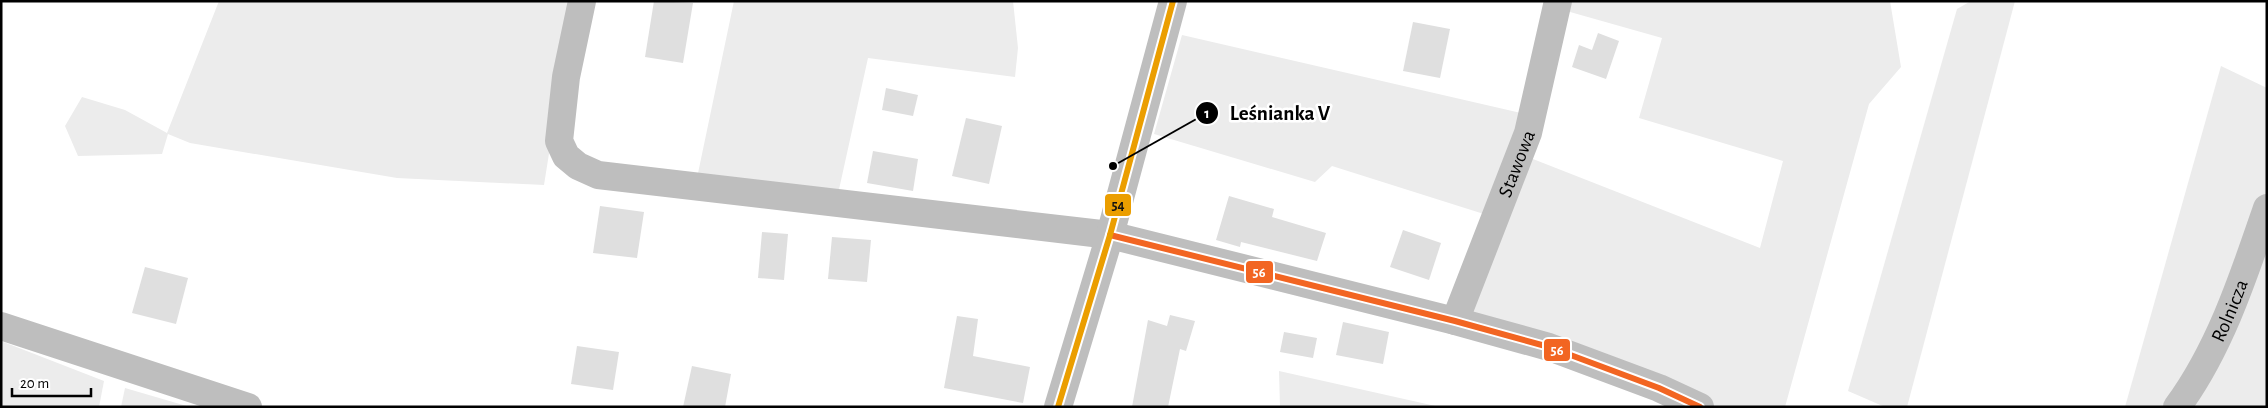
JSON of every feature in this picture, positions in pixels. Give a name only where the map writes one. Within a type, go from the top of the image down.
[{"type":"street","points":[[582,1],[566,77],[559,141],[566,156],[578,166],[598,175],[1110,236],[1456,321],[1549,347],[1650,385],[1700,407]]},
{"type":"street","points":[[1058,407],[1110,236],[1173,1]]},
{"type":"street","name":"Stawowa","points":[[1456,321],[1528,133],[1558,1]]},
{"type":"street","name":"Rolnicza","points":[[2177,407],[2200,369],[2222,325],[2267,208]]},
{"type":"street","points":[[1,326],[248,407]]},
{"type":"shaded area","points":[[219,1],[582,1],[551,141],[544,185],[397,178],[190,143],[168,134],[162,154],[78,156],[65,126],[82,97],[125,110],[167,133]]},
{"type":"shaded area","points":[[734,1],[1013,1],[1018,48],[1015,77],[868,58],[838,194],[697,178]]},
{"type":"shaded area","points":[[1558,1],[1890,1],[1901,67],[1869,104],[1785,407],[1700,407],[1455,321],[1520,154],[1760,248],[1783,161],[1639,118],[1662,38],[1556,8]]},
{"type":"shaded area","points":[[1971,1],[2015,1],[1907,407],[1885,407],[1848,391],[1957,9]]},
{"type":"shaded area","points":[[1182,35],[1521,113],[1487,215],[1332,166],[1315,182],[1154,134]]},
{"type":"shaded area","points":[[2221,66],[2267,88],[2267,407],[2125,407]]},
{"type":"shaded area","points":[[1,341],[104,381],[99,407],[1,407]]},
{"type":"shaded area","points":[[1279,371],[1440,407],[1280,407]]},
{"type":"shaded area","points":[[125,388],[190,407],[121,407]]},
{"type":"building","points":[[654,1],[693,3],[683,63],[645,57]]},
{"type":"building","points":[[1413,22],[1450,29],[1440,78],[1403,71]]},
{"type":"building","points":[[1598,33],[1619,41],[1606,79],[1572,67],[1579,45],[1592,50]]},
{"type":"building","points":[[886,88],[918,95],[913,116],[882,110]]},
{"type":"building","points":[[966,118],[1002,126],[989,184],[952,176]]},
{"type":"building","points":[[873,151],[918,159],[913,191],[867,183]]},
{"type":"building","points":[[1229,196],[1274,209],[1272,217],[1326,233],[1317,261],[1241,242],[1240,247],[1216,240]]},
{"type":"building","points":[[600,206],[644,212],[637,258],[593,253]]},
{"type":"building","points":[[1403,230],[1441,243],[1429,280],[1390,267]]},
{"type":"building","points":[[762,232],[788,234],[784,280],[758,278]]},
{"type":"building","points":[[832,237],[871,240],[867,282],[828,279]]},
{"type":"building","points":[[145,267],[188,278],[176,324],[132,313]]},
{"type":"building","points":[[1170,315],[1195,321],[1186,351],[1180,349],[1168,407],[1132,407],[1148,320],[1167,326]]},
{"type":"building","points":[[957,316],[978,319],[973,356],[1030,367],[1023,403],[944,388]]},
{"type":"building","points":[[1343,322],[1389,332],[1383,364],[1336,355]]},
{"type":"building","points":[[1284,332],[1317,338],[1313,358],[1280,352]]},
{"type":"building","points":[[577,346],[619,352],[613,390],[571,384]]},
{"type":"building","points":[[692,366],[731,374],[725,407],[683,407]]},
{"type":"transit line","name":"54","points":[[1058,407],[1110,235],[1173,1]]},
{"type":"transit line","name":"56","points":[[1110,235],[1455,321],[1549,347],[1659,388],[1700,407]]},
{"type":"place","name":"Leśnianka V","points":[[1113,166]]}]
